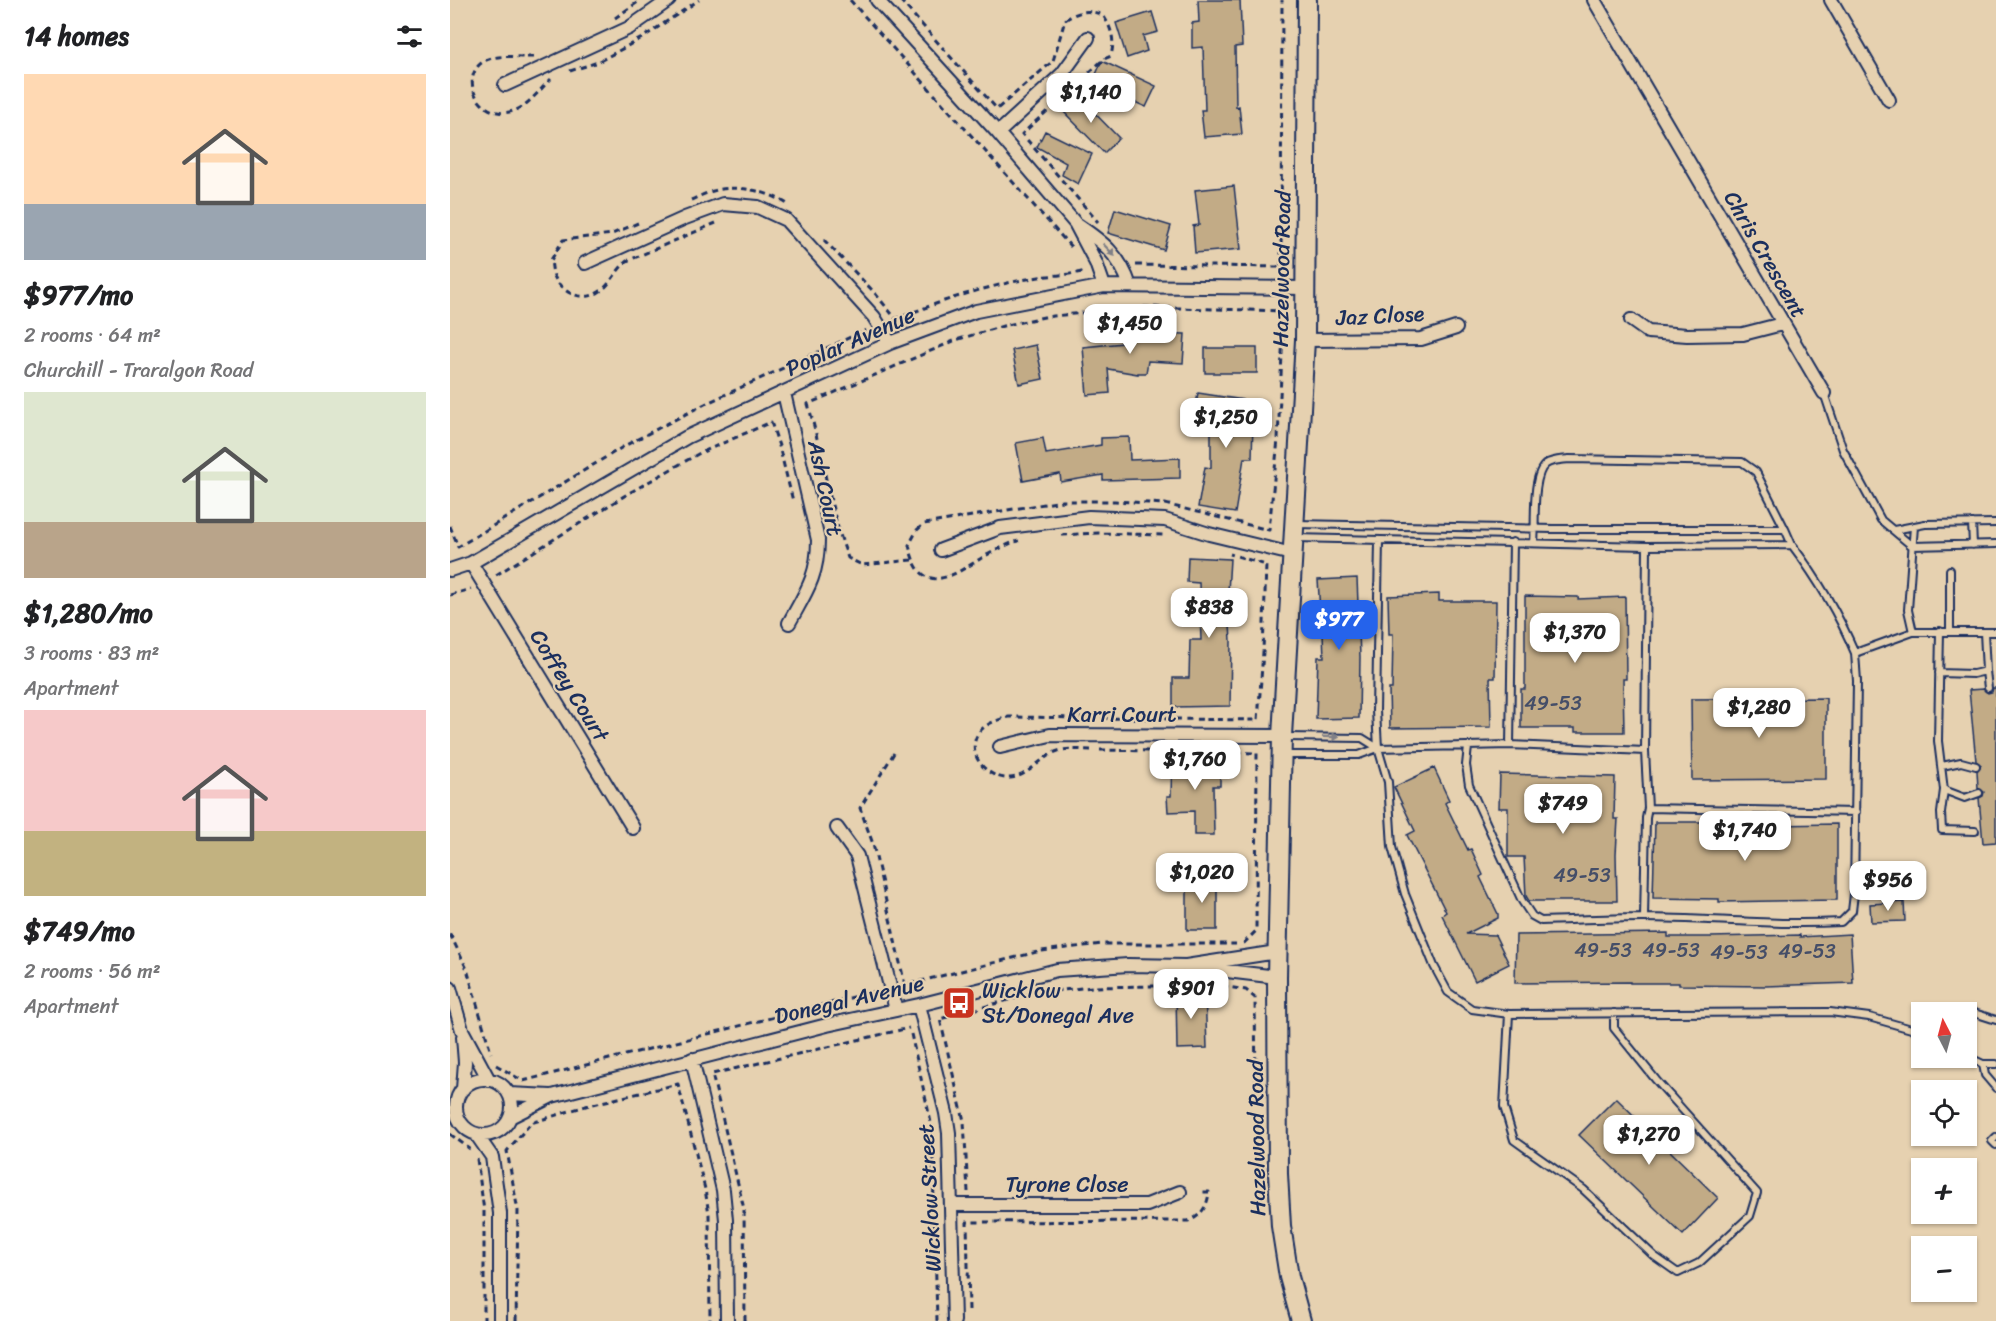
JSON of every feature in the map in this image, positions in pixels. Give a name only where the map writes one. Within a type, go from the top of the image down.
[{"type":"main road","name":"Hazelwood Road","points":[[1301,1321],[1289,1277],[1281,1226],[1278,1174],[1277,952],[1282,736],[1305,340],[1307,0]]},
{"type":"street","points":[[505,86],[629,28],[669,0]]},
{"type":"street","points":[[877,0],[998,133],[1075,223],[1096,263],[1104,286]]},
{"type":"street","name":"Chris Crescent","points":[[1594,0],[1824,393]]},
{"type":"street","points":[[1831,0],[1889,100]]},
{"type":"street","points":[[998,133],[1062,74],[1088,38]]},
{"type":"street","points":[[585,263],[685,218],[723,204],[758,207],[786,220],[874,316],[890,343]]},
{"type":"street","points":[[1075,223],[1113,254],[1124,268],[1130,286]]},
{"type":"street","name":"Poplar Avenue","points":[[450,570],[471,563],[687,437],[890,343],[976,311],[1104,286],[1306,288]]},
{"type":"street","points":[[1631,320],[1648,332],[1687,335],[1743,334],[1782,324]]},
{"type":"street","name":"Jaz Close","points":[[1305,340],[1421,339],[1456,328]]},
{"type":"street","name":"Ash Court","points":[[784,393],[818,540],[818,562],[810,585],[789,623]]},
{"type":"street","points":[[941,550],[1000,528],[1089,517],[1165,520],[1209,534],[1294,538]]},
{"type":"street","name":"Coffey Court","points":[[471,563],[633,828]]},
{"type":"street","name":"Karri Court","points":[[1000,747],[1050,735],[1282,736]]},
{"type":"street","points":[[837,828],[857,856],[896,1010]]},
{"type":"street","name":"Donegal Avenue","points":[[510,1117],[552,1096],[692,1059],[1057,970],[1128,964],[1186,966],[1277,952]]},
{"type":"street","points":[[1186,966],[1277,977]]},
{"type":"street","points":[[450,988],[462,1030],[465,1062],[457,1096],[456,1122],[476,1134],[484,1135],[500,1130]]},
{"type":"street","name":"Wicklow Street","points":[[919,1005],[949,1133],[954,1321]]},
{"type":"street","points":[[462,1030],[489,1080]]},
{"type":"street","points":[[692,1059],[723,1190],[727,1321]]},
{"type":"street","points":[[457,1096],[470,1083],[489,1080],[504,1088],[512,1102],[510,1117],[500,1130],[492,1157],[500,1213],[500,1321]]},
{"type":"street","points":[[509,1094],[552,1096]]},
{"type":"street","points":[[476,1134],[492,1157]]},
{"type":"street","name":"Tyrone Close","points":[[952,1205],[1147,1205],[1180,1192]]},
{"type":"lane","name":"Chris Crescent","points":[[1824,393],[1843,450],[1881,520],[1912,546]]},
{"type":"lane","points":[[1468,747],[1466,765],[1469,785],[1522,901],[1532,916],[1541,921],[1644,918],[1720,922],[1842,922],[1851,911],[1854,894],[1856,812],[1857,681],[1855,653],[1846,631],[1807,565],[1792,545],[1756,472],[1742,462],[1569,459],[1547,462],[1540,470],[1536,483],[1534,543]]},
{"type":"lane","points":[[1972,523],[1973,544]]},
{"type":"lane","points":[[1894,530],[1914,526],[1996,523]]},
{"type":"lane","points":[[1913,632],[1908,610],[1914,526]]},
{"type":"lane","points":[[1294,538],[1504,528],[1785,529]]},
{"type":"lane","points":[[1504,528],[1505,542]]},
{"type":"lane","points":[[1552,543],[1553,529]]},
{"type":"lane","points":[[1294,538],[1647,546],[1792,545]]},
{"type":"lane","points":[[1379,541],[1376,711],[1378,748],[1388,782],[1392,847],[1406,894],[1434,966],[1448,992],[1472,1009],[1509,1014],[1830,1012],[1869,1017],[1911,1029]]},
{"type":"lane","points":[[1510,745],[1513,542]]},
{"type":"lane","points":[[1912,546],[1996,544]]},
{"type":"lane","points":[[1644,918],[1648,808],[1645,751],[1647,546]]},
{"type":"lane","points":[[1950,570],[1950,631]]},
{"type":"lane","points":[[1940,631],[1938,741],[1944,790],[1941,830],[1975,831]]},
{"type":"lane","points":[[1855,653],[1913,632],[1996,632]]},
{"type":"lane","points":[[1984,632],[1988,688]]},
{"type":"lane","points":[[1939,673],[1973,674],[1986,671]]},
{"type":"lane","points":[[1282,736],[1362,738],[1378,748]]},
{"type":"lane","points":[[1282,755],[1359,755],[1378,748],[1510,745],[1645,751]]},
{"type":"lane","points":[[1942,766],[1961,762],[1976,766]]},
{"type":"lane","points":[[1944,790],[1965,798],[1979,793]]},
{"type":"lane","points":[[1648,808],[1856,812]]},
{"type":"lane","points":[[1509,1014],[1504,1107],[1514,1140],[1583,1189],[1654,1256],[1678,1273],[1699,1263],[1750,1216],[1757,1193],[1656,1080],[1614,1028],[1614,1013]]},
{"type":"lane","points":[[1977,1014],[1996,1020]]},
{"type":"lane","points":[[1977,1061],[1983,1064],[1996,1064]]},
{"type":"lane","points":[[1983,1064],[1985,1075],[1996,1088]]},
{"type":"lane","points":[[1996,1137],[1992,1141],[1996,1144]]},
{"type":"path","points":[[850,0],[1075,251]]},
{"type":"path","points":[[1137,266],[1281,267],[1282,0]]},
{"type":"path","points":[[690,200],[714,191],[745,189],[766,193],[792,207]]},
{"type":"path","points":[[639,223],[612,234],[563,240],[551,260],[554,277],[559,284],[575,296],[592,296],[600,292],[627,261],[719,221]]},
{"type":"path","points":[[820,235],[874,292],[896,319],[943,300],[983,289],[1040,277],[1085,272],[1088,267]]},
{"type":"path","points":[[912,560],[862,565],[848,558],[837,529],[819,443],[808,404],[956,339],[1044,317],[1143,307],[1284,311],[1278,439],[1269,531],[1164,504],[1062,501],[924,524],[917,530],[909,545],[912,560],[922,575],[939,580],[961,572],[1014,542],[1025,540]]},
{"type":"path","points":[[450,526],[458,548],[626,445],[705,404],[866,331],[859,322]]},
{"type":"path","points":[[496,575],[629,493],[698,454],[771,422],[793,501]]},
{"type":"path","points":[[1057,536],[1099,533],[1173,537]]},
{"type":"path","points":[[894,753],[860,808],[873,844],[905,985],[1041,951],[1102,944],[1244,944],[1256,931],[1257,753],[1058,751],[1027,771],[1011,778],[994,775],[984,770],[977,759],[975,745],[980,732],[992,722],[1009,717],[1258,720],[1266,565],[1224,553]]},
{"type":"path","points":[[450,595],[471,589]]},
{"type":"path","points":[[450,934],[467,969],[492,1056]]},
{"type":"path","points":[[968,1194],[964,1121],[940,1019],[1034,993],[1092,987],[1216,985],[1246,990],[1255,998],[1256,1089]]},
{"type":"path","points":[[495,1064],[523,1081],[877,991]]},
{"type":"path","points":[[745,1321],[744,1209],[712,1074],[909,1026],[932,1127],[937,1321]]},
{"type":"path","points":[[516,1321],[518,1210],[507,1151],[531,1123],[589,1105],[678,1084],[708,1207],[710,1321]]},
{"type":"path","points":[[450,1134],[476,1154],[484,1211],[484,1321]]},
{"type":"path","points":[[969,1310],[967,1222],[1188,1221],[1196,1219],[1206,1206],[1209,1192],[1202,1192]]},
{"type":"building","points":[[1198,0],[1240,0],[1242,46],[1235,47],[1236,107],[1239,106],[1242,134],[1204,137],[1201,110],[1205,110],[1203,47],[1192,48],[1192,23],[1199,22]]},
{"type":"building","points":[[1152,12],[1158,32],[1143,36],[1147,51],[1127,58],[1116,23]]},
{"type":"building","points":[[1102,61],[1156,86],[1146,107],[1092,83]]},
{"type":"building","points":[[1078,96],[1119,138],[1104,153],[1062,110]]},
{"type":"building","points":[[1045,131],[1092,154],[1078,184],[1062,175],[1066,163],[1037,147]]},
{"type":"building","points":[[1234,186],[1241,249],[1195,253],[1193,226],[1199,225],[1195,190]]},
{"type":"building","points":[[1115,209],[1171,226],[1164,250],[1108,233]]},
{"type":"building","points":[[1127,322],[1154,326],[1152,333],[1185,334],[1183,363],[1148,361],[1146,373],[1138,374],[1108,369],[1110,393],[1087,395],[1083,347],[1123,343]]},
{"type":"building","points":[[1036,345],[1043,379],[1019,384],[1012,350]]},
{"type":"building","points":[[1205,348],[1257,348],[1257,373],[1205,373]]},
{"type":"building","points":[[1198,393],[1256,402],[1252,458],[1244,458],[1235,513],[1198,507],[1205,467],[1211,468],[1211,414],[1195,411]]},
{"type":"building","points":[[1129,437],[1130,460],[1180,458],[1180,478],[1103,480],[1103,475],[1061,482],[1060,474],[1023,481],[1016,443],[1043,438],[1046,454],[1101,445],[1101,438]]},
{"type":"building","points":[[1188,557],[1230,559],[1228,592],[1231,641],[1230,706],[1173,707],[1173,678],[1189,678],[1190,640],[1201,640],[1199,583],[1187,582]]},
{"type":"building","points":[[1357,578],[1360,657],[1359,718],[1316,719],[1318,657],[1324,657],[1318,580]]},
{"type":"building","points":[[1439,594],[1439,601],[1496,601],[1495,678],[1490,678],[1491,727],[1390,728],[1389,689],[1392,689],[1393,634],[1389,634],[1388,596]]},
{"type":"building","points":[[1525,596],[1578,597],[1578,599],[1625,597],[1624,732],[1575,732],[1575,728],[1521,728],[1521,689],[1525,689]]},
{"type":"building","points":[[1993,688],[1996,688],[1996,842],[1983,843],[1979,798],[1984,792],[1978,788],[1977,771],[1981,765],[1976,761],[1969,690],[1983,689],[1988,693],[1992,692]]},
{"type":"building","points":[[1826,698],[1826,779],[1692,780],[1691,699]]},
{"type":"building","points":[[1172,759],[1220,759],[1220,786],[1213,786],[1214,835],[1194,835],[1194,811],[1168,812],[1167,796],[1171,796]]},
{"type":"building","points":[[1434,768],[1449,800],[1445,803],[1468,850],[1471,849],[1483,875],[1480,877],[1498,914],[1498,918],[1466,934],[1495,935],[1509,964],[1475,981],[1442,915],[1446,912],[1407,835],[1415,831],[1394,787]]},
{"type":"building","points":[[1500,774],[1615,777],[1614,819],[1618,819],[1617,901],[1529,901],[1526,896],[1524,857],[1508,857],[1508,808],[1499,808]]},
{"type":"building","points":[[1655,822],[1837,824],[1837,900],[1719,902],[1719,899],[1653,898]]},
{"type":"building","points":[[1187,879],[1217,879],[1217,930],[1187,930]]},
{"type":"building","points":[[1904,902],[1905,921],[1871,922],[1870,904]]},
{"type":"building","points":[[1668,933],[1668,937],[1800,935],[1800,937],[1850,934],[1853,983],[1766,986],[1630,982],[1515,983],[1516,935]]},
{"type":"building","points":[[1205,991],[1207,1048],[1177,1049],[1176,992]]},
{"type":"building","points":[[1616,1098],[1718,1198],[1683,1235],[1579,1135]]},
{"type":"place","name":"Wicklow St/Donegal Ave","points":[[959,1003]]}]
